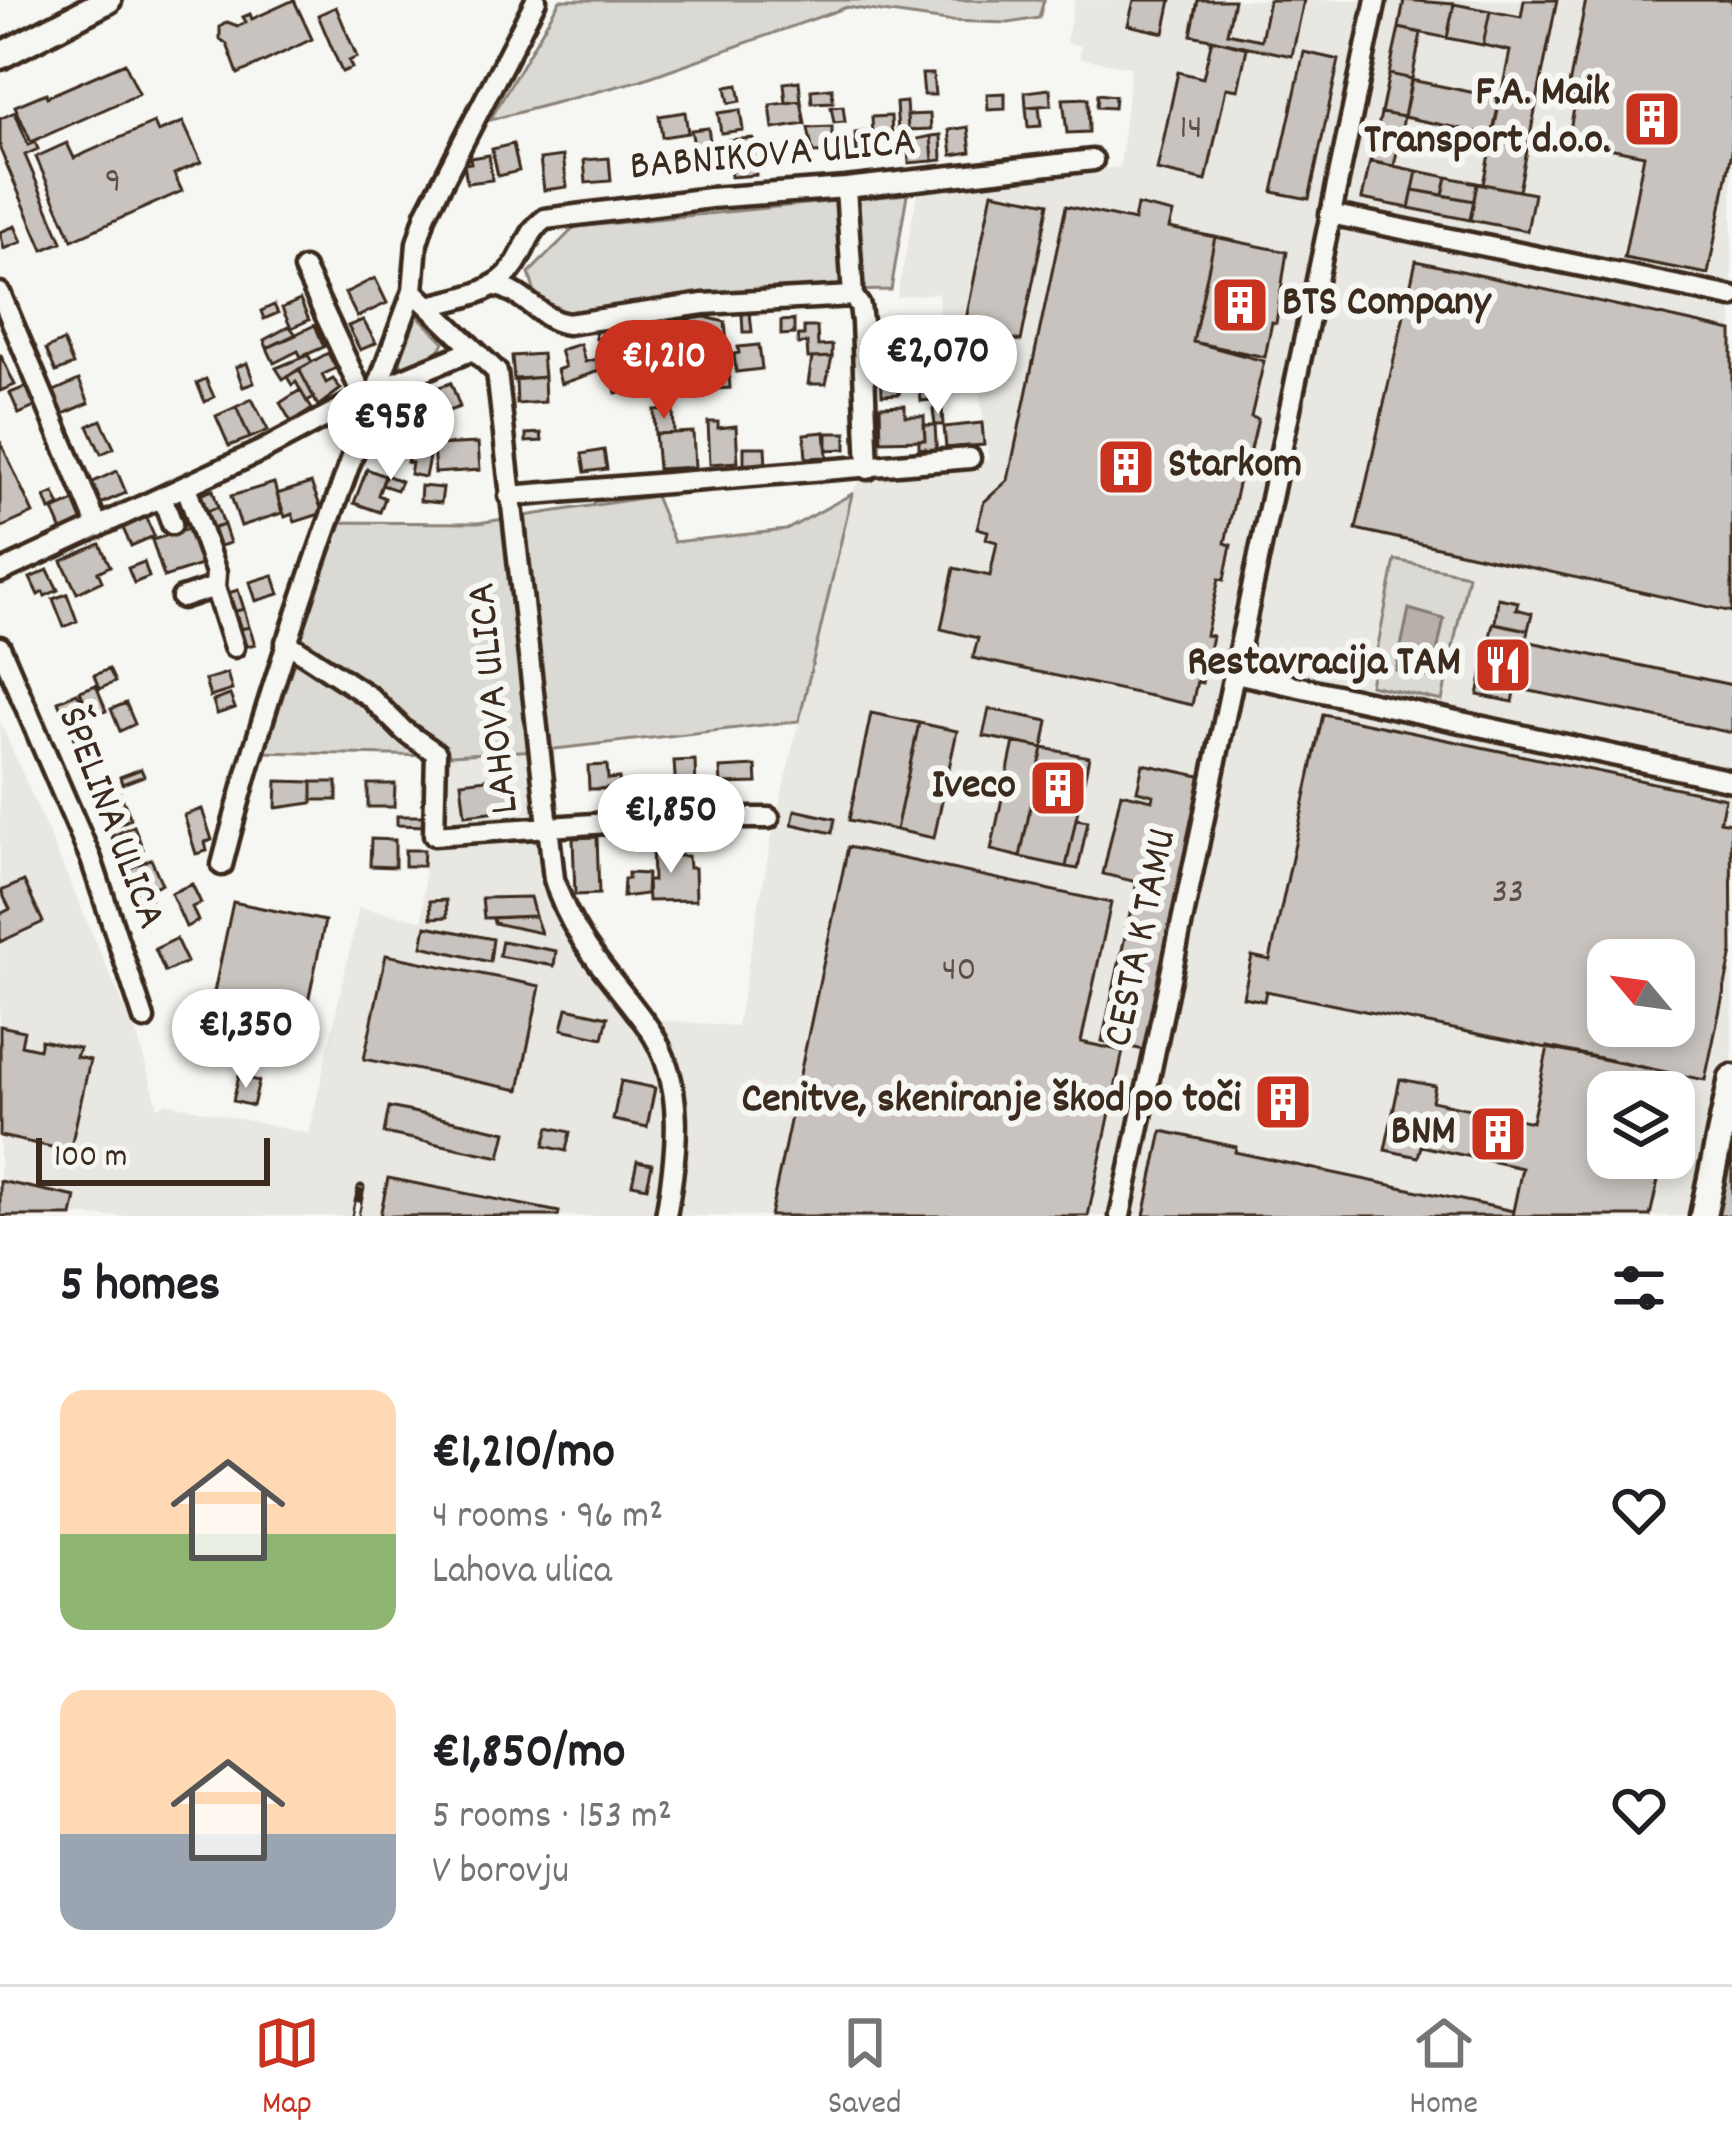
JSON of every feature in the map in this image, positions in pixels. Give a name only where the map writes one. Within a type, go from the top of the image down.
[{"type":"street","points":[[0,56],[108,0]]},
{"type":"street","points":[[222,865],[286,642],[370,394],[412,291],[417,243],[426,214],[536,0]]},
{"type":"street","name":"CESTA K TAMU","points":[[1120,1216],[1376,0]]},
{"type":"street","name":"BABNIKOVA ULICA","points":[[493,285],[515,265],[534,226],[545,219],[1094,160]]},
{"type":"street","points":[[846,188],[853,296],[862,322],[868,469]]},
{"type":"street","points":[[1330,214],[1722,295]]},
{"type":"street","points":[[304,269],[370,394]]},
{"type":"street","points":[[429,305],[493,285],[513,289],[550,320],[568,324],[703,304],[853,296]]},
{"type":"street","name":"LAHOVA ULICA","points":[[412,291],[497,372],[546,825],[559,898],[575,931],[647,1026],[670,1076],[676,1133],[666,1216]]},
{"type":"street","points":[[0,293],[98,527]]},
{"type":"street","points":[[0,572],[186,487],[370,394],[473,350]]},
{"type":"street","points":[[509,496],[970,458]]},
{"type":"street","points":[[186,487],[216,573],[215,586],[234,647]]},
{"type":"street","points":[[162,497],[172,524]]},
{"type":"street","points":[[182,598],[215,586]]},
{"type":"street","points":[[286,642],[370,698],[436,753],[434,835],[546,825],[769,818]]},
{"type":"street","name":"ŠPELINA ULICA","points":[[0,646],[91,859],[144,1019]]},
{"type":"street","points":[[1235,673],[1732,782]]},
{"type":"street","points":[[1702,1216],[1732,1078]]},
{"type":"shaded area","points":[[560,0],[1044,0],[1039,18],[1009,23],[947,21],[847,7],[641,80],[490,120]]},
{"type":"shaded area","points":[[1075,0],[1732,0],[1732,1216],[0,1216],[0,722],[137,1036],[158,1107],[167,1103],[309,1134],[359,908],[423,920],[434,756],[555,749],[556,817],[567,885],[593,944],[657,1020],[737,1026],[771,840],[852,494],[860,479],[989,460],[977,374],[941,349],[938,293],[897,297],[918,190],[1120,167],[1131,67],[1080,58],[1081,46],[1066,42]]},
{"type":"shaded area","points":[[907,194],[891,290],[709,294],[567,312],[536,297],[529,273],[575,227]]},
{"type":"shaded area","points":[[414,312],[444,342],[432,356],[403,367],[397,356]]},
{"type":"shaded area","points":[[852,494],[799,721],[555,749],[434,756],[260,752],[328,522],[478,523],[655,496],[674,542],[786,530]]},
{"type":"shaded area","points":[[1395,560],[1468,575],[1442,701],[1370,685]]},
{"type":"shaded area","points":[[1409,609],[1444,619],[1432,675],[1426,677],[1396,670]]},
{"type":"building","points":[[294,0],[312,39],[238,74],[227,44],[220,39],[220,27],[227,22],[238,26],[246,22],[243,17],[250,14],[252,19]]},
{"type":"building","points":[[1134,0],[1171,0],[1164,33],[1128,25]]},
{"type":"building","points":[[1198,0],[1234,0],[1227,33],[1261,40],[1269,0],[1304,0],[1292,56],[1191,35]]},
{"type":"building","points":[[1404,0],[1454,4],[1447,38],[1399,28]]},
{"type":"building","points":[[1524,0],[1557,0],[1519,191],[1483,184],[1510,51],[1483,45],[1490,11],[1521,17]]},
{"type":"building","name":"F.A. Maik Transport d.o.o.","points":[[1586,0],[1732,0],[1732,151],[1708,274],[1624,258],[1644,155],[1568,140],[1576,97],[1567,95]]},
{"type":"building","points":[[1454,4],[1490,11],[1483,45],[1447,38]]},
{"type":"building","points":[[336,7],[357,57],[349,61],[352,68],[342,72],[318,15]]},
{"type":"building","points":[[1399,28],[1421,33],[1412,79],[1389,74]]},
{"type":"building","points":[[1212,39],[1247,48],[1238,90],[1226,88],[1206,181],[1157,170],[1178,72],[1203,78]]},
{"type":"building","points":[[1304,52],[1339,60],[1309,199],[1273,192]]},
{"type":"building","points":[[125,63],[139,94],[31,142],[15,106]]},
{"type":"building","points":[[922,74],[933,74],[935,95],[924,95]]},
{"type":"building","points":[[1389,74],[1412,79],[1404,117],[1381,113]]},
{"type":"building","points":[[1411,80],[1500,98],[1492,135],[1404,117]]},
{"type":"building","points":[[799,81],[801,101],[786,103],[784,83]]},
{"type":"building","points":[[738,85],[741,101],[729,103],[726,87]]},
{"type":"building","points":[[832,88],[833,102],[812,103],[811,90]]},
{"type":"building","points":[[1050,89],[1051,105],[1026,107],[1025,92]]},
{"type":"building","points":[[1005,93],[1005,109],[988,110],[987,94]]},
{"type":"building","points":[[1098,94],[1115,96],[1114,108],[1097,107]]},
{"type":"building","points":[[1088,98],[1089,132],[1067,133],[1063,99]]},
{"type":"building","points":[[801,101],[805,124],[773,129],[770,105]]},
{"type":"building","points":[[906,102],[908,130],[898,131],[896,103]]},
{"type":"building","points":[[843,106],[845,122],[834,123],[831,107]]},
{"type":"building","points":[[1039,106],[1041,126],[1028,127],[1026,107]]},
{"type":"building","points":[[740,110],[743,130],[721,133],[718,113]]},
{"type":"building","points":[[15,112],[28,145],[35,142],[38,149],[25,155],[62,242],[43,250],[0,149],[0,119]]},
{"type":"building","points":[[685,112],[688,133],[662,137],[659,116]]},
{"type":"building","points":[[1381,113],[1404,117],[1394,166],[1371,162]]},
{"type":"building","points":[[930,114],[931,129],[908,130],[907,115]]},
{"type":"building","points":[[891,116],[892,137],[873,138],[872,117]]},
{"type":"building","points":[[183,122],[201,162],[174,174],[182,191],[72,240],[36,157],[67,143],[74,158],[154,123],[158,132]]},
{"type":"building","points":[[832,127],[839,152],[813,153],[808,128]]},
{"type":"building","points":[[968,127],[971,152],[952,155],[949,130]]},
{"type":"building","points":[[708,128],[711,147],[695,149],[691,130]]},
{"type":"building","points":[[870,131],[872,151],[857,153],[855,133]]},
{"type":"building","points":[[941,135],[942,160],[933,161],[931,136]]},
{"type":"building","points":[[931,136],[933,161],[909,163],[908,141]]},
{"type":"building","points":[[753,138],[756,175],[731,177],[728,140]]},
{"type":"building","points":[[513,144],[519,171],[498,176],[492,149]]},
{"type":"building","points":[[489,155],[492,180],[467,183],[464,164],[471,163],[470,158]]},
{"type":"building","points":[[563,156],[567,187],[544,190],[540,159]]},
{"type":"building","points":[[609,158],[611,181],[586,183],[584,160]]},
{"type":"building","points":[[1370,161],[1417,171],[1409,208],[1362,199]]},
{"type":"building","points":[[1417,171],[1447,177],[1443,195],[1413,190]]},
{"type":"building","points":[[1447,177],[1477,183],[1474,201],[1443,195]]},
{"type":"building","points":[[1477,183],[1534,194],[1527,231],[1470,220]]},
{"type":"building","points":[[1413,190],[1474,201],[1470,220],[1409,208]]},
{"type":"building","points":[[992,192],[1049,203],[1021,341],[964,329]]},
{"type":"building","name":"Starkom","points":[[1137,205],[1173,213],[1169,228],[1215,237],[1193,342],[1264,361],[1251,417],[1258,419],[1250,454],[1245,453],[1225,543],[1231,545],[1224,580],[1219,579],[1206,635],[1212,636],[1202,683],[1197,681],[1192,705],[973,658],[978,638],[941,629],[954,568],[990,576],[997,542],[986,539],[988,531],[977,528],[984,502],[1008,480],[1066,206],[1134,221]]},
{"type":"building","points":[[15,226],[22,242],[4,249],[0,232]]},
{"type":"building","name":"BTS Company","points":[[1215,237],[1287,252],[1276,323],[1272,322],[1265,357],[1193,342]]},
{"type":"building","name":"Starkom","points":[[1416,261],[1732,331],[1732,612],[1356,529]]},
{"type":"building","points":[[375,278],[387,303],[357,317],[345,293]]},
{"type":"building","points":[[300,300],[309,320],[291,328],[282,308]]},
{"type":"building","points":[[274,305],[278,313],[264,319],[261,311]]},
{"type":"building","points":[[677,313],[679,326],[648,330],[646,318]]},
{"type":"building","points":[[750,313],[752,332],[743,332],[742,314]]},
{"type":"building","points":[[705,317],[725,322],[727,345],[689,350],[685,320]]},
{"type":"building","points":[[363,320],[376,343],[360,350],[348,326]]},
{"type":"building","points":[[794,320],[794,334],[781,335],[781,321]]},
{"type":"building","points":[[937,320],[938,336],[928,337],[927,321]]},
{"type":"building","points":[[628,321],[630,333],[596,339],[594,326]]},
{"type":"building","points":[[901,322],[903,339],[885,340],[883,323]]},
{"type":"building","points":[[315,325],[324,347],[301,357],[298,351],[274,363],[267,348]]},
{"type":"building","points":[[290,326],[296,335],[267,348],[264,340]]},
{"type":"building","points":[[804,327],[817,327],[818,346],[832,345],[832,357],[808,358],[807,343],[798,344]]},
{"type":"building","points":[[675,330],[677,342],[666,344],[668,350],[678,348],[681,363],[671,365],[672,371],[682,369],[685,381],[656,387],[645,336]]},
{"type":"building","points":[[635,336],[645,387],[616,393],[613,380],[624,378],[623,372],[612,375],[609,360],[620,358],[618,352],[608,354],[605,342]]},
{"type":"building","points":[[63,341],[73,365],[56,372],[46,349]]},
{"type":"building","points":[[580,344],[585,362],[596,359],[599,371],[561,384],[557,370],[565,367],[560,350]]},
{"type":"building","points":[[759,345],[762,369],[736,372],[738,347]]},
{"type":"building","points":[[939,347],[941,367],[921,369],[919,349]]},
{"type":"building","points":[[328,353],[336,368],[322,375],[326,383],[333,379],[341,389],[318,406],[299,369]]},
{"type":"building","points":[[0,354],[15,385],[0,391]]},
{"type":"building","points":[[542,354],[544,377],[514,380],[512,356]]},
{"type":"building","points":[[308,355],[312,362],[283,379],[276,368]]},
{"type":"building","points":[[832,357],[826,384],[808,384],[812,358]]},
{"type":"building","points":[[900,361],[905,373],[901,373],[899,394],[882,395],[881,362]]},
{"type":"building","points":[[247,363],[254,383],[243,387],[236,367]]},
{"type":"building","points":[[939,367],[942,399],[921,401],[920,389],[927,388],[922,368]]},
{"type":"building","points":[[299,369],[314,398],[307,402],[296,382],[292,385],[287,377]]},
{"type":"building","points":[[729,374],[730,388],[716,389],[714,376]]},
{"type":"building","points":[[544,377],[545,402],[517,404],[516,379]]},
{"type":"building","points":[[206,379],[214,397],[205,402],[197,383]]},
{"type":"building","points":[[79,380],[89,403],[61,415],[52,392]]},
{"type":"building","points":[[451,383],[460,407],[433,416],[425,392]]},
{"type":"building","points":[[33,384],[41,404],[19,414],[10,393]]},
{"type":"building","points":[[300,390],[312,409],[292,423],[280,403]]},
{"type":"building","points":[[252,399],[268,430],[250,438],[236,407]]},
{"type":"building","points":[[905,405],[905,416],[924,416],[925,440],[881,441],[880,406]]},
{"type":"building","points":[[236,407],[250,438],[229,446],[216,416]]},
{"type":"building","points":[[942,408],[943,425],[935,425],[933,409]]},
{"type":"building","points":[[387,409],[410,417],[403,438],[380,430]]},
{"type":"building","points":[[673,409],[674,433],[655,434],[654,410]]},
{"type":"building","points":[[101,420],[114,448],[101,454],[88,426]]},
{"type":"building","points":[[708,422],[718,422],[718,428],[736,426],[738,462],[710,464]]},
{"type":"building","points":[[982,423],[984,445],[946,448],[944,427]]},
{"type":"building","points":[[924,425],[935,425],[937,459],[925,460],[925,448],[919,449],[919,440],[925,440]]},
{"type":"building","points":[[693,432],[695,467],[658,469],[655,434]]},
{"type":"building","points":[[825,432],[827,457],[806,458],[804,434]]},
{"type":"building","points":[[541,433],[542,441],[526,442],[526,434]]},
{"type":"building","points":[[827,433],[846,433],[846,449],[827,450]]},
{"type":"building","points":[[417,439],[432,442],[425,477],[410,474],[412,463],[407,462]]},
{"type":"building","points":[[0,441],[33,513],[0,528]]},
{"type":"building","points":[[478,443],[480,470],[435,473],[433,445]]},
{"type":"building","points":[[744,447],[765,447],[766,468],[744,469]]},
{"type":"building","points":[[604,450],[607,469],[585,472],[582,454]]},
{"type":"building","points":[[367,469],[385,476],[378,495],[385,498],[380,512],[354,503]]},
{"type":"building","points":[[117,471],[126,493],[100,504],[91,483]]},
{"type":"building","points":[[386,475],[401,481],[397,490],[382,485]]},
{"type":"building","points":[[274,483],[282,513],[241,526],[231,496]]},
{"type":"building","points":[[311,483],[323,513],[295,522],[292,514],[285,517],[277,494]]},
{"type":"building","points":[[421,486],[443,488],[441,503],[420,501]]},
{"type":"building","points":[[213,490],[218,507],[202,513],[196,496]]},
{"type":"building","points":[[54,493],[60,506],[50,510],[45,497]]},
{"type":"building","points":[[79,499],[88,520],[62,531],[53,510]]},
{"type":"building","points":[[218,507],[224,525],[208,530],[202,513]]},
{"type":"building","points":[[145,516],[154,536],[131,546],[122,526]]},
{"type":"building","points":[[224,525],[230,543],[214,548],[208,530]]},
{"type":"building","points":[[195,527],[207,563],[164,577],[152,540]]},
{"type":"building","points":[[100,544],[110,566],[98,572],[102,581],[77,593],[62,561]]},
{"type":"building","points":[[144,562],[149,577],[134,583],[128,568]]},
{"type":"building","points":[[48,570],[58,590],[38,595],[30,578]]},
{"type":"building","points":[[273,575],[279,594],[256,601],[250,582]]},
{"type":"building","points":[[238,590],[244,609],[228,613],[222,595]]},
{"type":"building","points":[[67,594],[77,621],[64,627],[53,599]]},
{"type":"building","points":[[1498,598],[1518,602],[1516,609],[1532,613],[1528,630],[1495,623]]},
{"type":"building","points":[[244,609],[249,627],[233,631],[228,613]]},
{"type":"building","name":"Restavracija TAM","points":[[1493,623],[1528,630],[1513,702],[1478,695]]},
{"type":"building","points":[[249,627],[255,644],[238,649],[233,631]]},
{"type":"building","points":[[1526,641],[1732,685],[1732,733],[1516,688]]},
{"type":"building","points":[[109,669],[115,682],[99,689],[94,675]]},
{"type":"building","points":[[227,673],[232,690],[210,697],[205,680]]},
{"type":"building","points":[[96,685],[106,711],[91,717],[80,691]]},
{"type":"building","points":[[77,693],[89,712],[66,722],[58,701]]},
{"type":"building","points":[[230,695],[235,708],[217,714],[213,701]]},
{"type":"building","points":[[126,703],[135,724],[120,731],[111,709]]},
{"type":"building","points":[[989,709],[1048,721],[1043,748],[983,736]]},
{"type":"building","points":[[871,713],[919,723],[896,830],[849,820]]},
{"type":"building","points":[[1323,714],[1725,798],[1720,821],[1731,823],[1732,952],[1705,1080],[1695,1078],[1695,1071],[1661,1071],[1266,991],[1264,1001],[1243,997],[1252,956],[1270,960]]},
{"type":"building","points":[[94,722],[98,747],[79,753],[71,730]]},
{"type":"building","points":[[919,723],[957,731],[934,838],[896,830]]},
{"type":"building","points":[[1014,742],[1043,748],[1020,857],[991,850]]},
{"type":"building","name":"Iveco","points":[[1043,748],[1089,757],[1066,867],[1020,857]]},
{"type":"building","points":[[695,760],[696,791],[676,792],[674,761]]},
{"type":"building","points":[[1143,764],[1204,777],[1144,1050],[1102,1041],[1137,882],[1103,874],[1121,793],[1152,800],[1153,795],[1137,791]]},
{"type":"building","points":[[607,765],[608,779],[619,778],[620,788],[589,789],[588,766]]},
{"type":"building","points":[[756,766],[757,783],[721,784],[720,768]]},
{"type":"building","points":[[141,769],[144,776],[122,784],[120,777]]},
{"type":"building","points":[[511,776],[515,809],[465,815],[461,782]]},
{"type":"building","points":[[277,781],[312,782],[312,803],[276,808]]},
{"type":"building","points":[[312,782],[337,782],[337,800],[312,800]]},
{"type":"building","points":[[368,784],[395,784],[394,807],[368,807]]},
{"type":"building","points":[[606,788],[620,788],[621,815],[607,815]]},
{"type":"building","points":[[120,793],[131,819],[108,829],[97,803]]},
{"type":"building","points":[[202,809],[212,840],[205,842],[207,851],[196,854],[184,815]]},
{"type":"building","points":[[795,810],[835,819],[832,833],[792,824]]},
{"type":"building","points":[[397,816],[426,816],[426,826],[397,825]]},
{"type":"building","points":[[1076,819],[1088,821],[1078,869],[1066,867]]},
{"type":"building","points":[[134,826],[143,849],[117,860],[112,836]]},
{"type":"building","points":[[597,837],[599,894],[575,895],[573,838]]},
{"type":"building","points":[[371,839],[395,840],[395,867],[370,866]]},
{"type":"building","points":[[678,844],[679,856],[688,856],[689,868],[695,868],[696,900],[648,901],[652,845]]},
{"type":"building","points":[[848,847],[1111,903],[1081,1042],[1123,1051],[1088,1216],[770,1216]]},
{"type":"building","points":[[405,850],[424,850],[423,866],[405,866]]},
{"type":"building","points":[[151,859],[162,884],[137,892],[126,870]]},
{"type":"building","points":[[628,873],[647,874],[646,894],[623,897]]},
{"type":"building","points":[[24,881],[43,922],[0,942],[0,914],[10,909],[1,891]]},
{"type":"building","points":[[192,884],[201,903],[192,907],[198,921],[186,927],[171,893]]},
{"type":"building","points":[[146,888],[151,898],[134,906],[130,896]]},
{"type":"building","points":[[530,897],[535,916],[484,918],[482,898]]},
{"type":"building","points":[[446,900],[447,917],[431,918],[430,901]]},
{"type":"building","points":[[233,902],[325,921],[297,1054],[205,1035]]},
{"type":"building","points":[[535,916],[541,933],[494,923],[493,918]]},
{"type":"building","points":[[426,926],[493,939],[490,962],[422,946]]},
{"type":"building","points":[[176,939],[187,962],[165,972],[155,949]]},
{"type":"building","points":[[502,941],[556,951],[554,966],[499,956]]},
{"type":"building","points":[[386,955],[540,986],[519,1090],[364,1059]]},
{"type":"building","points":[[567,1008],[608,1017],[603,1038],[562,1029]]},
{"type":"building","points":[[0,1026],[24,1031],[21,1045],[39,1049],[41,1040],[79,1048],[76,1057],[90,1060],[70,1151],[0,1136]]},
{"type":"building","name":"BNM","points":[[1548,1047],[1661,1071],[1587,1071],[1587,1179],[1658,1179],[1650,1216],[1512,1216],[1522,1168],[1421,1146],[1418,1157],[1385,1150],[1400,1079],[1435,1086],[1432,1101],[1532,1122]]},
{"type":"building","points":[[239,1076],[259,1081],[253,1106],[233,1101]]},
{"type":"building","name":"Cenitve, skeniranje škod po toči","points":[[1277,1079],[1298,1083],[1289,1126],[1268,1121]]},
{"type":"building","points":[[621,1081],[655,1088],[647,1127],[613,1120]]},
{"type":"building","points":[[389,1107],[506,1132],[500,1157],[384,1133]]},
{"type":"building","points":[[549,1127],[570,1132],[566,1151],[544,1146]]},
{"type":"building","points":[[1162,1131],[1236,1147],[1235,1152],[1513,1211],[1512,1216],[1144,1216]]},
{"type":"building","points":[[1732,1153],[1732,1216],[1718,1216]]},
{"type":"building","points":[[637,1161],[652,1164],[647,1187],[632,1184]]},
{"type":"building","points":[[388,1178],[559,1212],[558,1216],[380,1216]]},
{"type":"building","points":[[0,1181],[76,1197],[72,1216],[0,1216]]},
{"type":"railway","points":[[355,1216],[361,1188]]},
{"type":"place","name":"F.A. Maik Transport d.o.o.","points":[[1652,119]]},
{"type":"place","name":"BTS Company","points":[[1240,305]]},
{"type":"place","name":"Starkom","points":[[1126,467]]},
{"type":"place","name":"Restavracija TAM","points":[[1503,665]]},
{"type":"place","name":"Iveco","points":[[1058,788]]},
{"type":"place","name":"Cenitve, skeniranje škod po toči","points":[[1283,1102]]},
{"type":"place","name":"BNM","points":[[1498,1134]]}]
